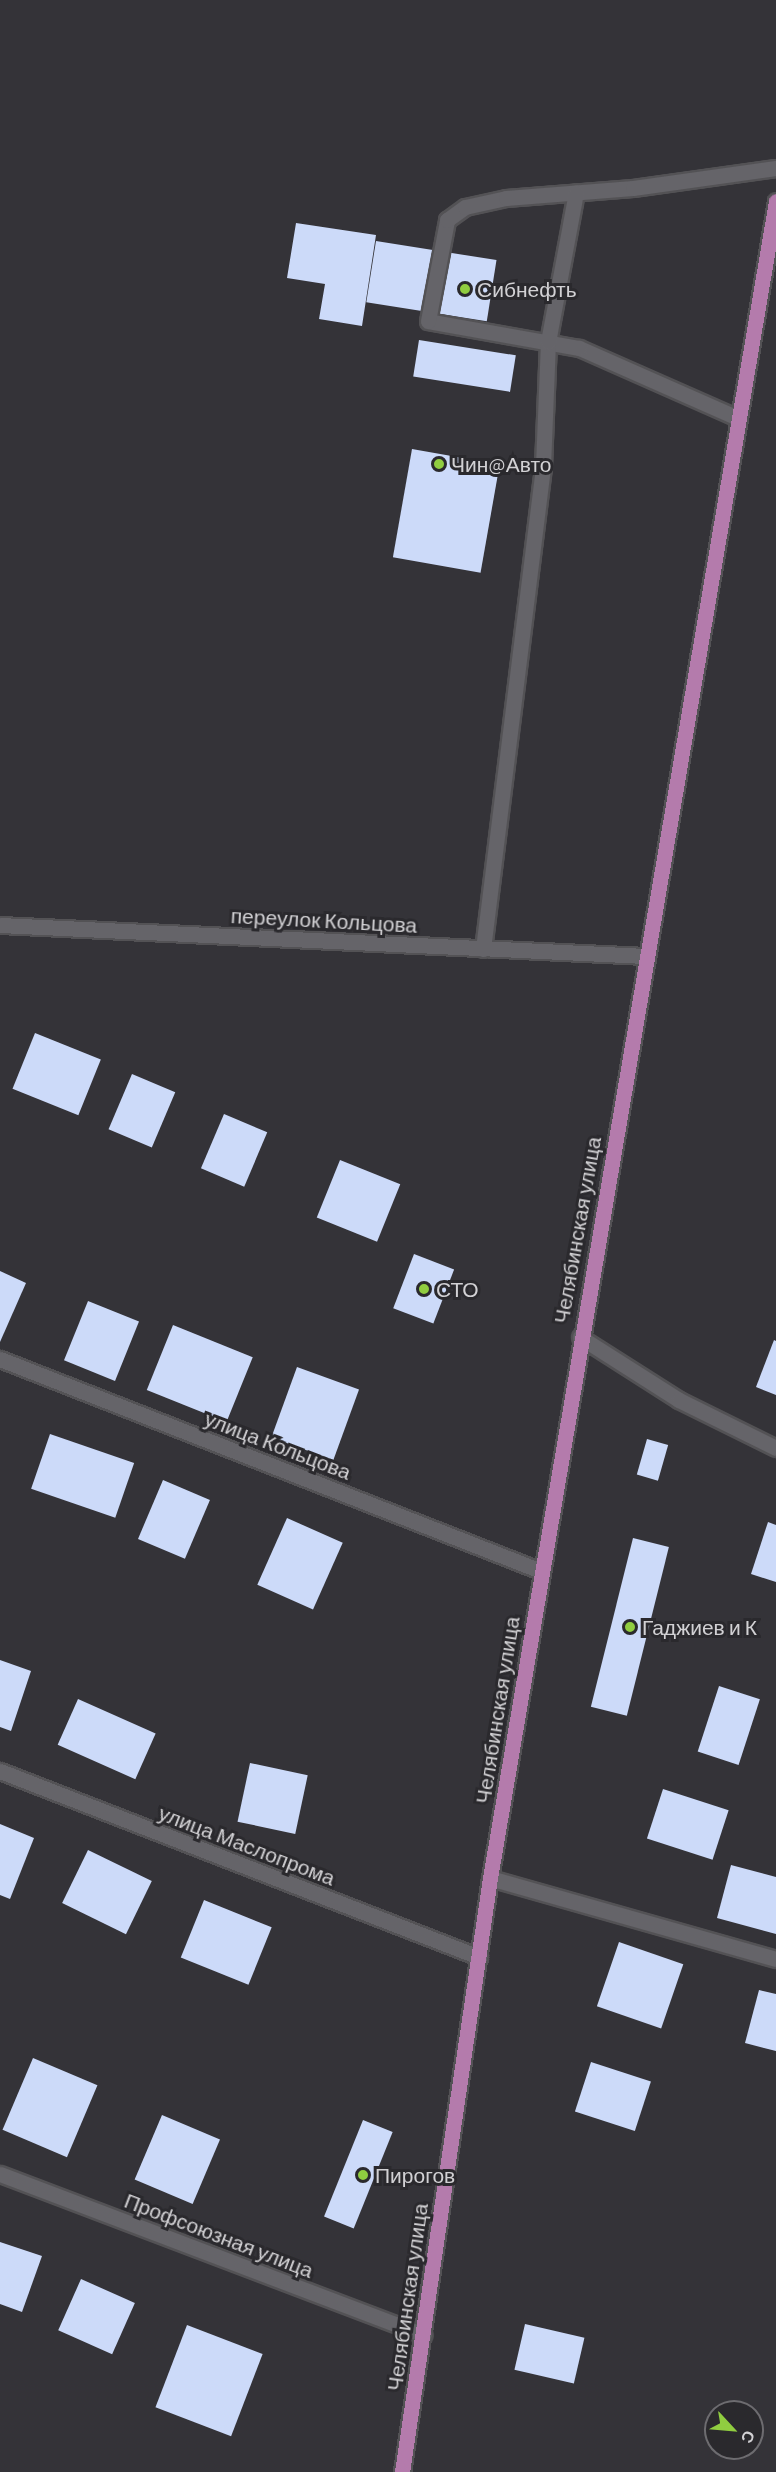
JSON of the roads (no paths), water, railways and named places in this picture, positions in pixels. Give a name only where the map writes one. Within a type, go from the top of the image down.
[{"type":"main road","name":"Челябинская улица","points":[[402,2472],[490,1878],[580,1337],[776,201]]},
{"type":"street","points":[[738,418],[579,348],[428,321],[447,220],[465,207],[506,198],[576,193],[776,168]]},
{"type":"street","points":[[483,949],[543,466],[548,342],[576,193]]},
{"type":"street","name":"переулок Кольцова","points":[[0,925],[646,956]]},
{"type":"street","points":[[580,1337],[679,1401],[776,1448]]},
{"type":"street","name":"улица Кольцова","points":[[0,1359],[541,1570]]},
{"type":"street","name":"улица Маслопрома","points":[[0,1771],[479,1957]]},
{"type":"street","points":[[490,1878],[776,1959]]},
{"type":"street","name":"Профсоюзная улица","points":[[0,2174],[423,2335]]},
{"type":"place","name":"Сибнефть","points":[[465,289]]},
{"type":"place","name":"Чин@Авто","points":[[439,464]]},
{"type":"place","name":"СТО","points":[[424,1289]]},
{"type":"place","name":"Гаджиев и К","points":[[630,1627]]},
{"type":"place","name":"Пирогов","points":[[363,2175]]}]
